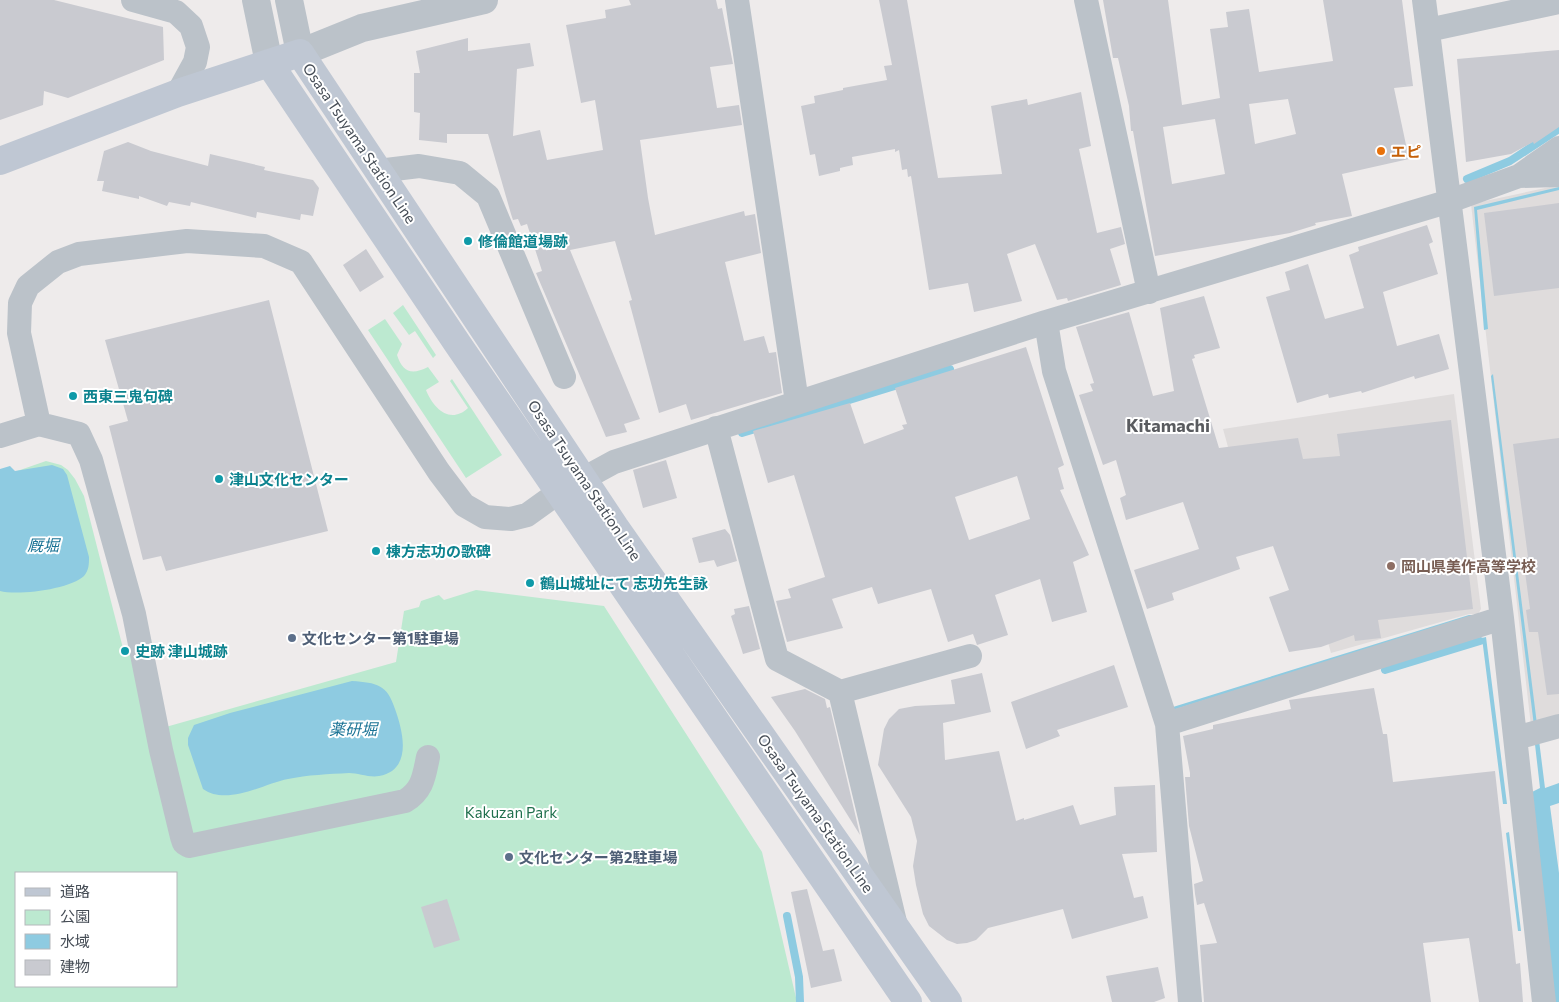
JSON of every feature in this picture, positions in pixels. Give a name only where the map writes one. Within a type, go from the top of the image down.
[{"type":"main road","name":"Osasa Tsuyama Station Line","points":[[0,161],[178,93],[300,53],[583,479],[948,1002]]},
{"type":"main road","name":"Osasa Tsuyama Station Line","points":[[269,63],[559,492],[908,1002]]},
{"type":"street","points":[[132,0],[176,12],[190,26],[198,47],[195,62],[178,93]]},
{"type":"street","points":[[256,0],[269,63]]},
{"type":"street","points":[[289,0],[300,53],[362,28],[484,0]]},
{"type":"street","points":[[737,0],[797,402]]},
{"type":"street","points":[[1086,0],[1149,292]]},
{"type":"street","points":[[1424,0],[1502,618],[1544,1002]]},
{"type":"street","points":[[1428,30],[1559,2]]},
{"type":"street","points":[[39,424],[19,332],[20,303],[28,286],[41,274],[58,262],[78,254],[187,241],[264,246],[301,262],[395,408],[464,505],[485,517],[511,519],[527,515],[559,492],[614,462],[1046,322],[1450,201],[1520,176],[1559,148]]},
{"type":"street","points":[[378,171],[419,166],[460,172],[488,196],[564,377]]},
{"type":"street","points":[[1520,176],[1559,175]]},
{"type":"street","points":[[1046,322],[1054,371],[1167,724],[1190,1002]]},
{"type":"street","points":[[0,436],[39,424],[79,434],[91,460],[136,624],[161,750],[184,843],[189,846],[196,845],[405,802],[421,788],[428,757]]},
{"type":"street","points":[[716,428],[777,659],[840,692],[970,656]]},
{"type":"street","points":[[1167,724],[1502,618]]},
{"type":"street","points":[[840,692],[896,927]]},
{"type":"street","points":[[1516,738],[1559,726]]},
{"type":"shaded area","name":"岡山県美作高等学校","points":[[1559,185],[1559,719],[1531,726],[1471,204]]},
{"type":"shaded area","name":"岡山県美作高等学校","points":[[1454,394],[1481,609],[1478,614],[1469,614],[1331,653],[1291,509],[1249,522],[1223,429]]},
{"type":"green space","points":[[403,305],[436,355],[433,358],[415,331],[409,335],[393,313]]},
{"type":"green space","points":[[385,319],[402,344],[397,355],[402,366],[409,371],[417,371],[428,367],[439,382],[426,390],[433,403],[449,415],[461,413],[468,408],[450,381],[452,379],[502,455],[466,478],[368,330]]},
{"type":"green space","name":"Kakuzan Park","points":[[46,461],[61,465],[68,470],[84,496],[125,656],[132,654],[148,732],[396,662],[404,611],[419,607],[421,601],[439,595],[444,600],[476,590],[604,606],[762,852],[797,1002],[0,1002],[0,477]]},
{"type":"water","points":[[1559,187],[1559,190],[1477,210],[1488,329],[1484,330],[1474,207]]},
{"type":"water","points":[[1493,374],[1545,788],[1559,783],[1559,803],[1550,806],[1559,873],[1559,1002],[1555,1002],[1532,792],[1540,788],[1491,376]]},
{"type":"water","name":"厩堀","points":[[52,465],[63,469],[67,475],[89,557],[87,571],[77,581],[56,588],[19,593],[0,591],[0,469],[10,466],[15,471]]},
{"type":"water","points":[[1469,615],[1478,615],[1173,710],[1173,707]]},
{"type":"water","points":[[1486,637],[1507,804],[1503,804],[1482,638]]},
{"type":"water","name":"薬研堀","points":[[352,681],[380,686],[392,701],[401,728],[403,749],[397,766],[390,772],[379,776],[349,773],[288,779],[234,795],[213,794],[203,789],[188,745],[188,738],[194,725],[230,713]]},
{"type":"water","points":[[1509,832],[1521,931],[1518,931],[1506,833]]},
{"type":"building","points":[[0,0],[54,0],[163,27],[164,60],[68,98],[44,91],[43,105],[0,120]]},
{"type":"building","points":[[629,0],[716,0],[718,9],[722,8],[733,64],[710,67],[717,108],[739,105],[742,125],[640,140],[648,198],[655,235],[744,211],[745,216],[755,214],[761,253],[725,262],[744,341],[764,336],[769,353],[776,352],[782,393],[691,420],[686,404],[659,413],[629,301],[632,300],[615,241],[570,250],[640,419],[624,424],[627,432],[606,437],[536,273],[542,271],[527,224],[521,226],[518,219],[513,220],[488,134],[447,134],[447,143],[419,140],[420,113],[414,112],[414,73],[420,73],[416,51],[468,38],[468,51],[530,43],[534,66],[517,69],[513,136],[540,130],[547,160],[603,150],[595,100],[581,103],[566,25],[606,18],[605,10],[631,5]]},
{"type":"building","points":[[879,0],[907,0],[938,178],[1002,174],[991,106],[1027,99],[1028,105],[1081,92],[1091,146],[1079,149],[1097,233],[1121,227],[1125,244],[1110,249],[1121,285],[1068,301],[1067,298],[1057,300],[1035,244],[1007,254],[1022,301],[974,312],[968,283],[929,290],[911,176],[908,177],[907,169],[902,170],[899,150],[895,152],[895,149],[852,157],[853,165],[840,168],[840,171],[819,176],[815,154],[810,155],[801,106],[815,103],[814,96],[843,90],[843,88],[887,80],[884,66],[892,65]]},
{"type":"building","points":[[1103,0],[1168,0],[1182,105],[1220,98],[1210,29],[1228,27],[1226,12],[1249,9],[1259,72],[1333,61],[1323,0],[1402,0],[1413,86],[1394,88],[1409,159],[1342,174],[1352,216],[1315,223],[1316,225],[1290,233],[1155,256],[1133,131],[1131,131],[1129,106],[1118,58],[1113,58]],"holes":[[[1288,99],[1296,134],[1255,144],[1249,104]],[[1215,119],[1225,174],[1172,184],[1163,127]]]},
{"type":"building","points":[[1559,50],[1559,127],[1534,144],[1533,142],[1511,154],[1466,162],[1457,59]]},
{"type":"building","points":[[128,142],[151,151],[208,166],[210,154],[265,167],[264,170],[313,180],[319,188],[313,216],[301,214],[300,220],[257,212],[256,218],[191,202],[190,206],[169,202],[167,206],[139,196],[139,199],[102,191],[104,181],[97,181],[104,151]]},
{"type":"building","points":[[1559,203],[1559,288],[1494,296],[1484,213]]},
{"type":"building","points":[[1427,225],[1433,242],[1429,244],[1438,274],[1383,292],[1397,346],[1439,334],[1449,369],[1415,379],[1414,376],[1362,393],[1361,391],[1329,398],[1328,394],[1297,403],[1266,297],[1290,290],[1285,272],[1308,264],[1325,319],[1364,308],[1349,255],[1359,251],[1358,247]]},
{"type":"building","points":[[366,249],[384,277],[360,292],[343,265]]},
{"type":"building","points":[[1204,296],[1220,348],[1194,355],[1195,358],[1192,359],[1219,448],[1298,438],[1303,459],[1340,456],[1337,434],[1451,420],[1473,609],[1378,620],[1381,638],[1355,641],[1354,635],[1321,647],[1289,652],[1269,597],[1289,590],[1273,546],[1236,557],[1240,569],[1172,593],[1174,600],[1147,609],[1134,570],[1199,549],[1183,502],[1126,520],[1120,498],[1126,495],[1116,460],[1103,465],[1079,395],[1093,391],[1090,384],[1094,383],[1076,327],[1129,312],[1153,396],[1174,391],[1160,308]]},
{"type":"building","name":"津山文化センター","points":[[269,300],[328,531],[166,571],[161,556],[143,560],[109,426],[128,421],[105,340]]},
{"type":"building","points":[[1026,347],[1064,465],[1058,468],[1064,489],[1060,490],[1089,555],[1073,562],[1087,612],[1052,622],[1040,579],[995,595],[1008,635],[977,645],[973,634],[948,642],[931,589],[878,604],[872,587],[832,599],[843,628],[787,642],[776,601],[791,598],[788,589],[825,577],[794,475],[768,483],[753,431],[850,403],[864,444],[904,429],[902,425],[907,424],[895,388]],"holes":[[[1017,476],[1030,519],[969,540],[955,497]]]},
{"type":"building","points":[[1559,438],[1559,694],[1547,695],[1538,632],[1529,632],[1526,610],[1530,609],[1523,557],[1528,557],[1513,444]]},
{"type":"building","points":[[666,460],[677,498],[643,508],[633,470]]},
{"type":"building","points":[[725,529],[730,535],[737,561],[717,567],[714,560],[699,563],[692,538]]},
{"type":"building","points":[[749,606],[760,649],[743,654],[731,616],[735,614],[734,609]]},
{"type":"building","points":[[1114,665],[1128,707],[1057,730],[1060,736],[1026,749],[1011,702]]},
{"type":"building","points":[[982,673],[991,712],[943,723],[945,760],[999,751],[1016,821],[1073,805],[1080,825],[1116,815],[1114,787],[1155,785],[1157,852],[1122,854],[1134,898],[1143,896],[1148,918],[1072,939],[1063,909],[988,928],[976,940],[957,944],[947,940],[929,926],[923,914],[916,885],[913,866],[917,841],[911,817],[878,765],[884,729],[889,719],[899,709],[915,706],[955,704],[951,680]]},
{"type":"building","points":[[1374,688],[1383,734],[1387,734],[1393,782],[1495,771],[1516,964],[1520,963],[1523,1002],[1479,1002],[1469,938],[1423,943],[1431,1002],[1204,1002],[1200,945],[1217,943],[1204,903],[1197,905],[1195,894],[1194,884],[1203,881],[1189,826],[1185,777],[1190,777],[1190,773],[1183,736],[1213,729],[1213,725],[1291,709],[1289,700]]},
{"type":"building","points":[[805,689],[825,699],[827,708],[830,707],[860,835],[795,731],[771,697]]},
{"type":"building","points":[[807,889],[823,951],[834,949],[842,981],[811,988],[791,892]]},
{"type":"building","points":[[447,899],[460,940],[434,948],[421,907]]},
{"type":"building","points":[[1158,967],[1165,998],[1154,1002],[1112,1002],[1106,976]]},
{"type":"waterway","points":[[1467,179],[1510,161],[1559,129]]},
{"type":"waterway","points":[[742,433],[950,369]]},
{"type":"waterway","points":[[1385,670],[1480,641]]},
{"type":"waterway","points":[[787,916],[799,977],[800,1002]]},
{"type":"place","name":"エピ","points":[[1381,151]]},
{"type":"place","name":"修倫館道場跡","points":[[468,241]]},
{"type":"place","name":"西東三鬼句碑","points":[[73,396]]},
{"type":"place","name":"津山文化センター","points":[[219,479]]},
{"type":"place","name":"棟方志功の歌碑","points":[[376,551]]},
{"type":"place","name":"岡山県美作高等学校","points":[[1391,566]]},
{"type":"place","name":"鶴山城址にて 志功先生詠","points":[[530,583]]},
{"type":"place","name":"文化センター第1駐車場","points":[[292,638]]},
{"type":"place","name":"史跡 津山城跡","points":[[125,651]]},
{"type":"place","name":"文化センター第2駐車場","points":[[509,857]]},
{"type":"district","name":"Kitamachi","points":[[1168,425]]}]
